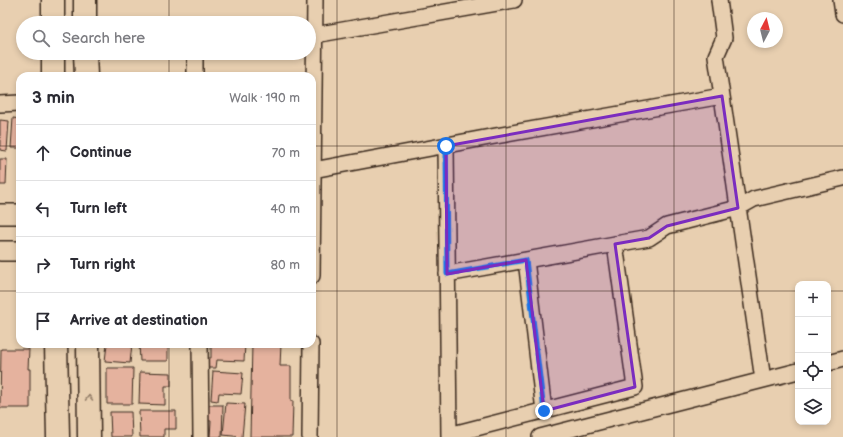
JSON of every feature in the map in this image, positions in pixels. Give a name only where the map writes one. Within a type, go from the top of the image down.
[{"type":"main road","points":[[53,0],[53,16]]},
{"type":"main road","points":[[85,0],[85,16]]},
{"type":"main road","points":[[53,60],[53,72]]},
{"type":"main road","points":[[86,60],[86,72]]},
{"type":"main road","points":[[56,348],[58,437]]},
{"type":"main road","points":[[88,348],[89,437]]},
{"type":"street","points":[[314,16],[315,0]]},
{"type":"street","points":[[316,35],[459,5],[514,0]]},
{"type":"street","points":[[718,0],[724,38],[716,56],[763,380]]},
{"type":"street","points":[[841,0],[843,14]]},
{"type":"street","points":[[195,60],[195,72]]},
{"type":"street","points":[[312,60],[312,72]]},
{"type":"street","points":[[316,169],[722,96]]},
{"type":"street","points":[[0,104],[16,103]]},
{"type":"street","points":[[446,146],[449,436],[635,387]]},
{"type":"street","points":[[447,274],[649,238],[667,226],[738,208],[754,198],[843,178]]},
{"type":"street","points":[[0,214],[16,214]]},
{"type":"street","points":[[615,244],[639,412]]},
{"type":"street","points":[[0,251],[16,251]]},
{"type":"street","points":[[526,260],[544,411]]},
{"type":"street","points":[[200,348],[201,437]]},
{"type":"street","points":[[310,437],[311,348]]},
{"type":"street","points":[[831,362],[843,360]]},
{"type":"street","points":[[540,437],[795,372]]},
{"type":"highlighted area","points":[[722,96],[738,208],[667,226],[649,238],[615,244],[635,387],[544,411],[526,260],[447,274],[446,146]]},
{"type":"building","points":[[13,118],[16,118],[16,148],[11,148]]},
{"type":"building","points":[[0,120],[9,121],[7,151],[0,150]]},
{"type":"building","points":[[0,159],[7,159],[6,185],[0,185]]},
{"type":"building","points":[[107,348],[132,348],[130,363],[105,361]]},
{"type":"building","points":[[139,348],[168,348],[168,361],[140,361]]},
{"type":"building","points":[[211,348],[245,348],[244,361],[217,360],[216,368],[203,368],[203,358],[211,358]]},
{"type":"building","points":[[252,348],[281,348],[280,366],[291,366],[291,401],[293,401],[292,437],[250,437]]},
{"type":"building","points":[[1,349],[29,349],[28,369],[30,369],[30,408],[0,408]]},
{"type":"building","points":[[107,368],[133,368],[132,404],[107,404]]},
{"type":"building","points":[[213,371],[243,373],[241,394],[219,393],[218,401],[211,400]]},
{"type":"building","points":[[140,372],[171,373],[171,386],[165,386],[165,405],[139,404]]},
{"type":"building","points":[[226,403],[245,404],[242,437],[223,435]]},
{"type":"building","points":[[204,405],[223,405],[222,437],[210,437],[211,421],[204,420]]},
{"type":"building","points":[[139,411],[176,411],[176,429],[164,429],[164,437],[140,437]]},
{"type":"building","points":[[110,412],[131,412],[132,437],[111,437]]},
{"type":"route","points":[[446,146],[447,274],[526,260],[544,411]]}]
